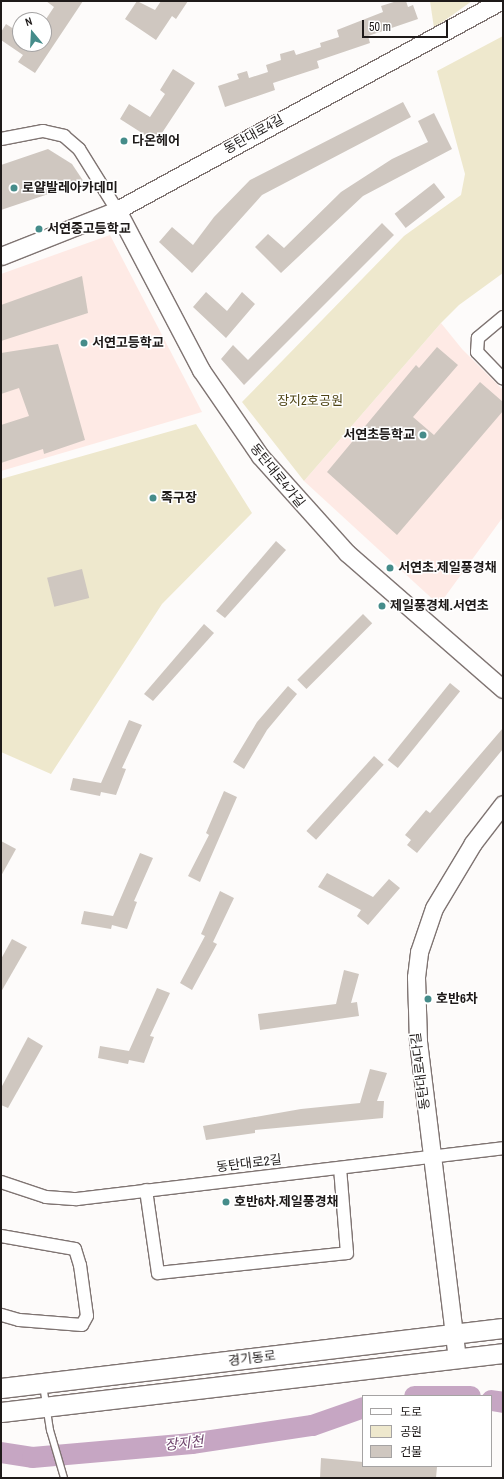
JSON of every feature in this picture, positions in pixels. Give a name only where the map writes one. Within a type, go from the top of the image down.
[{"type":"main road","name":"경기동로","points":[[1,1388],[503,1328]]},
{"type":"main road","name":"경기동로","points":[[1,1412],[503,1353]]},
{"type":"street","name":"동탄대로4길","points":[[1,256],[117,210],[501,1]]},
{"type":"street","points":[[1,139],[44,131],[64,136],[79,149],[117,210]]},
{"type":"street","name":"동탄대로4가길","points":[[117,210],[201,370],[260,456],[347,553],[503,689]]},
{"type":"street","points":[[503,317],[478,338],[477,352],[503,379]]},
{"type":"street","name":"동탄대로4다길","points":[[457,1359],[415,1009],[419,952],[434,908],[455,870],[503,804]]},
{"type":"street","name":"동탄대로2길","points":[[1,1182],[46,1197],[77,1199],[503,1148]]},
{"type":"street","points":[[146,1190],[158,1273],[347,1253],[340,1168]]},
{"type":"street","points":[[1,1236],[75,1249],[80,1265],[87,1316],[82,1325],[19,1320],[1,1315]]},
{"type":"lane","points":[[43,1384],[50,1430],[63,1476]]},
{"type":"shaded area","name":"서연고등학교","points":[[110,235],[202,412],[1,471],[1,274]]},
{"type":"shaded area","name":"서연초등학교","points":[[441,323],[462,349],[503,390],[503,517],[439,605],[304,481]]},
{"type":"green space","points":[[430,1],[472,1],[434,28]]},
{"type":"green space","name":"장지2호공원","points":[[503,36],[503,273],[459,305],[441,323],[304,481],[242,402],[404,236],[461,195],[465,174],[437,71]]},
{"type":"green space","points":[[196,424],[252,513],[162,604],[51,774],[1,752],[1,479]]},
{"type":"building","points":[[46,1],[83,1],[52,48],[52,12],[51,12],[54,7]]},
{"type":"building","points":[[137,1],[155,10],[161,1],[188,1],[176,19],[172,16],[156,40],[125,19]]},
{"type":"building","points":[[397,1],[406,1],[408,7],[413,5],[418,19],[368,36],[370,43],[317,61],[319,68],[273,83],[275,90],[225,107],[218,86],[239,79],[237,74],[247,71],[249,78],[268,72],[266,65],[281,60],[280,54],[294,50],[296,55],[321,47],[320,43],[339,37],[337,30],[383,12],[381,6]]},
{"type":"building","points":[[6,24],[12,28],[12,48],[1,40],[1,32]]},
{"type":"building","points":[[19,52],[49,52],[35,73],[18,62],[23,55]]},
{"type":"building","points":[[173,69],[195,83],[156,142],[120,119],[129,104],[150,117],[165,94],[160,90]]},
{"type":"building","points":[[403,102],[411,117],[262,195],[192,273],[159,242],[172,227],[193,245],[214,217],[250,180]]},
{"type":"building","points":[[434,113],[452,149],[363,196],[281,273],[255,247],[268,234],[284,248],[341,192],[392,159],[428,142],[418,121]]},
{"type":"building","points":[[48,149],[72,164],[84,182],[1,210],[1,165]]},
{"type":"building","points":[[434,183],[445,197],[406,228],[395,214]]},
{"type":"building","points":[[382,223],[394,235],[244,385],[221,359],[233,345],[248,360]]},
{"type":"building","points":[[82,276],[88,313],[1,341],[1,305]]},
{"type":"building","points":[[206,292],[227,311],[242,292],[255,304],[226,338],[193,307]]},
{"type":"building","points":[[58,344],[85,440],[44,454],[43,449],[1,463],[1,425],[29,416],[19,388],[1,394],[1,353]]},
{"type":"building","points":[[437,347],[458,365],[413,417],[434,435],[480,382],[503,402],[503,411],[397,535],[327,472],[416,365],[419,368]]},
{"type":"building","points":[[276,541],[286,550],[225,618],[216,611]]},
{"type":"building","points":[[82,569],[89,598],[54,607],[47,578]]},
{"type":"building","points":[[363,614],[372,623],[306,689],[297,680]]},
{"type":"building","points":[[204,624],[214,633],[153,701],[144,694]]},
{"type":"building","points":[[450,683],[460,691],[398,768],[388,760]]},
{"type":"building","points":[[288,686],[297,694],[267,730],[244,769],[233,762],[257,722]]},
{"type":"building","points":[[129,720],[142,725],[122,768],[126,769],[116,795],[101,792],[100,796],[70,790],[73,778],[101,783]]},
{"type":"building","points":[[503,728],[503,749],[417,853],[407,845],[411,840],[405,835],[426,810],[430,813]]},
{"type":"building","points":[[374,756],[384,765],[316,840],[306,831]]},
{"type":"building","points":[[224,791],[237,797],[200,882],[188,876],[209,835],[206,833]]},
{"type":"building","points":[[1,841],[16,849],[1,876]]},
{"type":"building","points":[[140,853],[153,858],[134,901],[137,902],[127,929],[112,925],[111,929],[81,924],[84,911],[113,916]]},
{"type":"building","points":[[327,873],[373,897],[389,879],[400,888],[368,925],[357,916],[361,910],[318,887]]},
{"type":"building","points":[[220,891],[234,898],[213,942],[217,944],[192,990],[180,983],[205,936],[201,934]]},
{"type":"building","points":[[12,939],[27,947],[1,992],[1,959]]},
{"type":"building","points":[[344,970],[359,974],[351,1003],[357,1002],[359,1016],[260,1030],[258,1014],[336,1004]]},
{"type":"building","points":[[157,988],[170,993],[150,1036],[154,1037],[144,1063],[129,1060],[128,1064],[98,1058],[100,1046],[129,1051]]},
{"type":"building","points":[[28,1037],[43,1046],[8,1108],[1,1105],[1,1088]]},
{"type":"building","points":[[370,1069],[387,1073],[377,1101],[384,1101],[383,1118],[255,1130],[255,1133],[206,1140],[203,1126],[301,1109],[360,1103]]},
{"type":"building","points":[[321,1458],[362,1462],[362,1467],[437,1467],[436,1478],[320,1478]]},
{"type":"waterway","name":"장지천","points":[[492,1400],[503,1402]]},
{"type":"waterway","name":"장지천","points":[[1,1452],[32,1457],[191,1443],[312,1425],[362,1407]]},
{"type":"place","name":"다온헤어","points":[[124,141]]},
{"type":"place","name":"로얄발레아카데미","points":[[14,188]]},
{"type":"place","name":"서연중고등학교","points":[[39,229]]},
{"type":"place","name":"서연고등학교","points":[[84,343]]},
{"type":"place","name":"서연초등학교","points":[[423,435]]},
{"type":"place","name":"족구장","points":[[153,498]]},
{"type":"place","name":"서연초.제일풍경채","points":[[390,568]]},
{"type":"place","name":"제일풍경체.서연초","points":[[382,606]]},
{"type":"place","name":"호반6차","points":[[428,999]]},
{"type":"place","name":"호반6차.제일풍경채","points":[[226,1202]]}]
